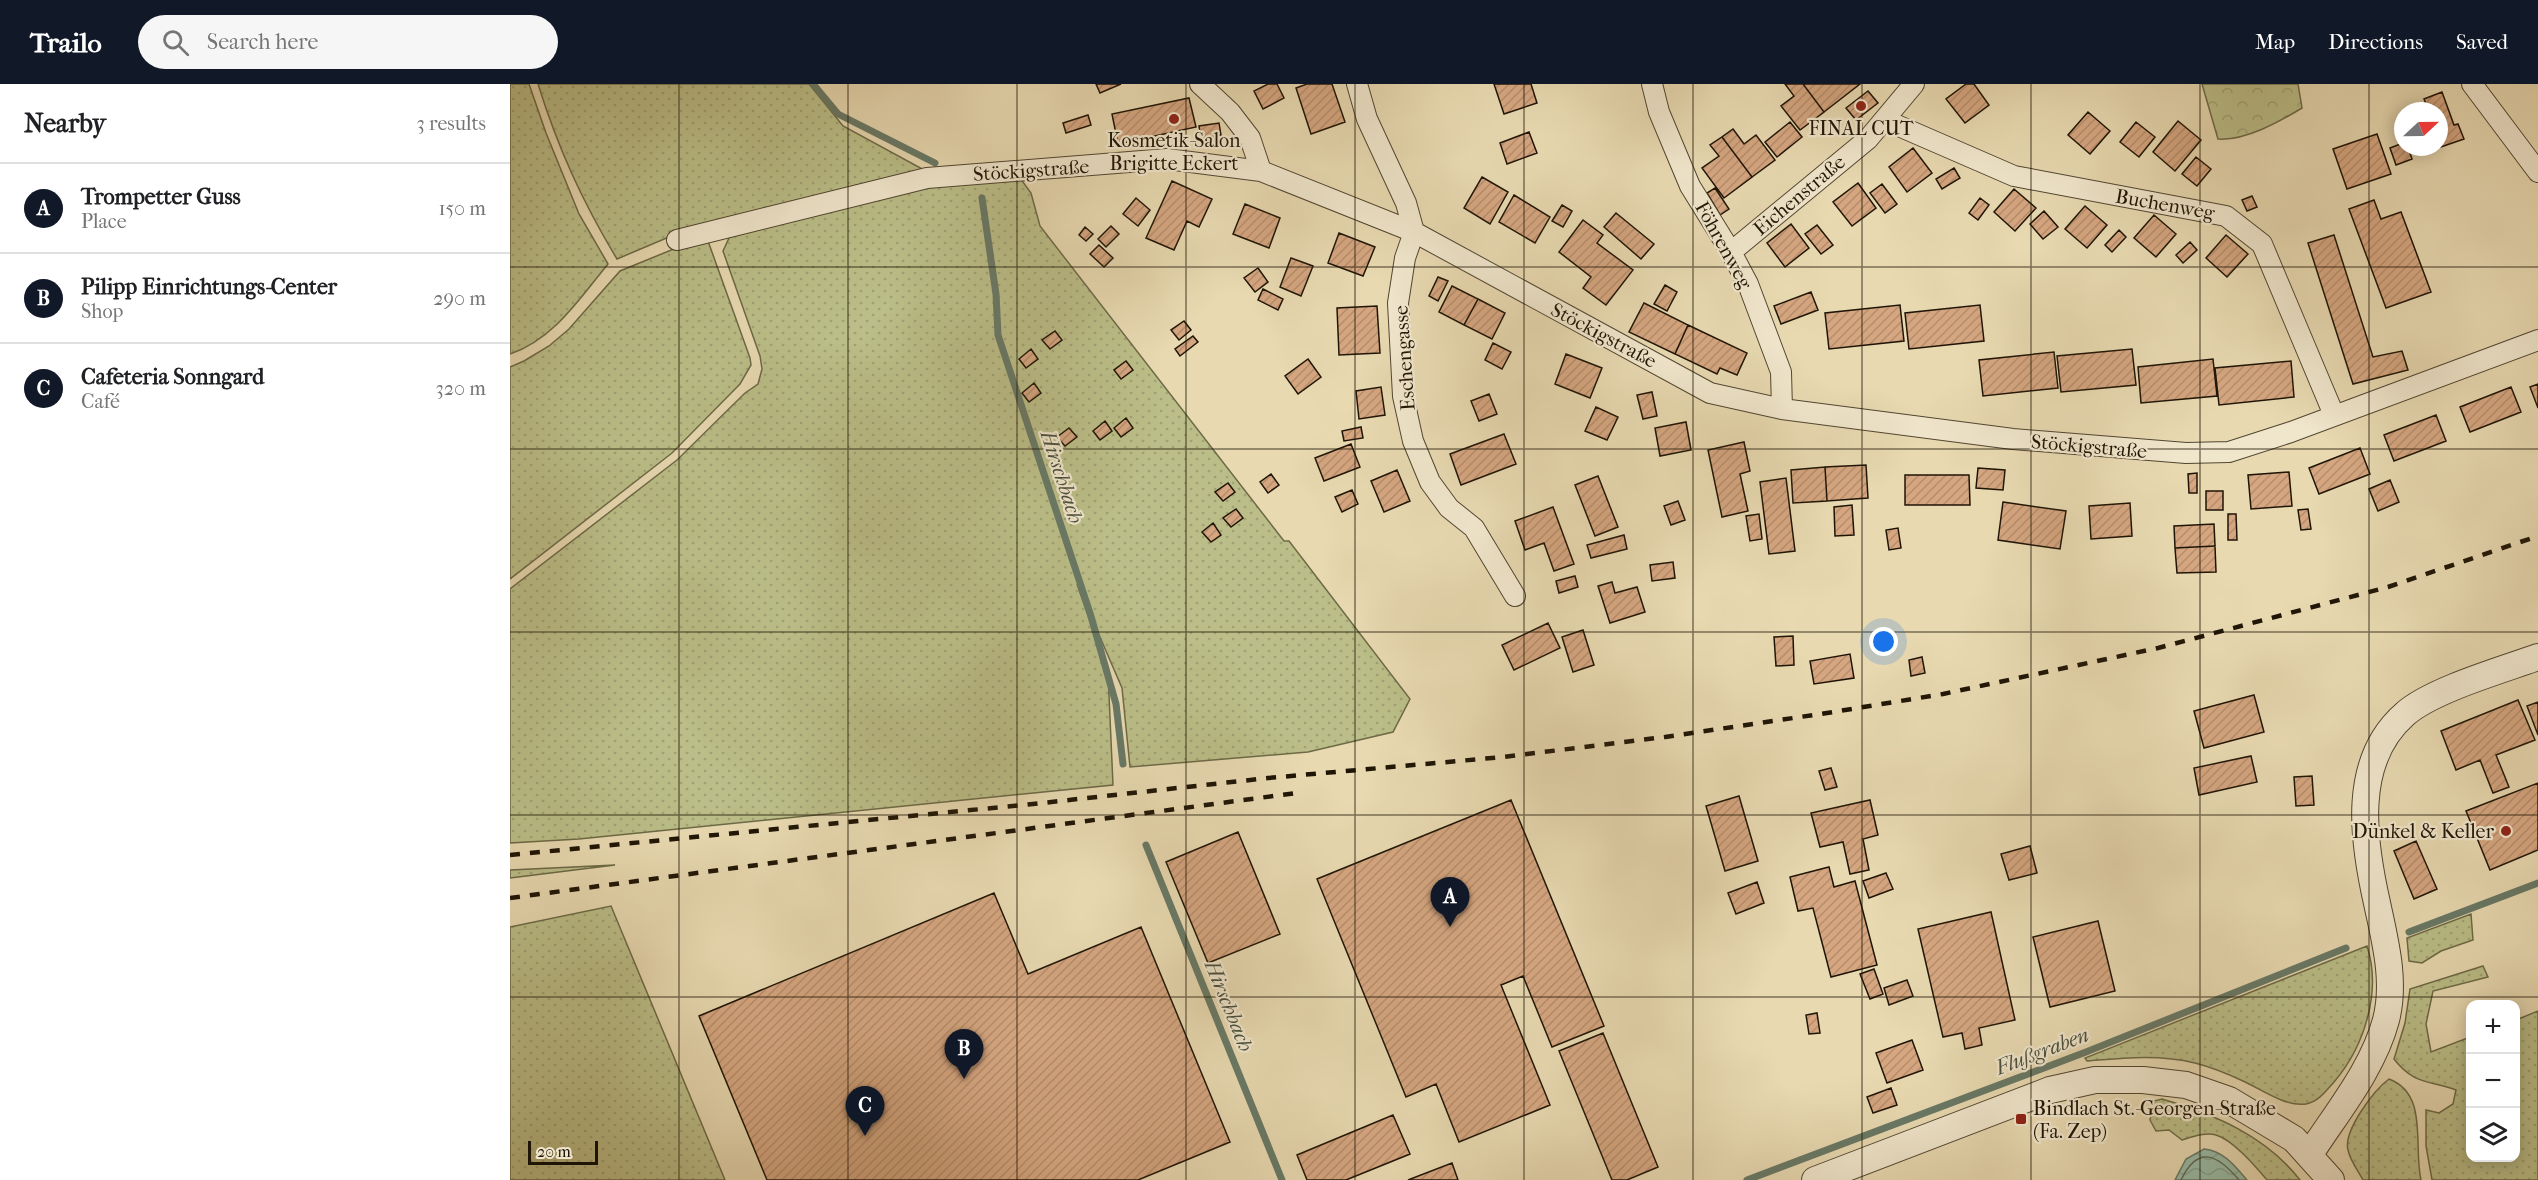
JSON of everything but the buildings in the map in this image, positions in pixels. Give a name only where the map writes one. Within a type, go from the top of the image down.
[{"type":"street","points":[[1200,84],[1230,112],[1250,138],[1261,171]]},
{"type":"street","points":[[1357,84],[1367,119],[1406,203],[1414,232]]},
{"type":"street","name":"Föhrenweg","points":[[1652,84],[1659,112],[1690,186],[1748,284],[1781,372],[1782,409]]},
{"type":"street","name":"Eichenstraße","points":[[1731,252],[1868,139],[1914,84]]},
{"type":"street","points":[[2472,84],[2538,172]]},
{"type":"street","name":"Buchenweg","points":[[1885,120],[2014,176],[2226,216],[2262,243],[2334,415]]},
{"type":"street","name":"Stöckigstraße","points":[[677,240],[927,178],[1167,159],[1261,171],[1414,232],[1710,393],[1782,409],[2013,440],[2186,453],[2229,452],[2538,340]]},
{"type":"street","name":"Eschengasse","points":[[1414,232],[1405,258],[1398,303],[1403,396],[1413,441],[1430,482],[1449,508],[1474,528],[1515,596]]},
{"type":"street","points":[[2310,1154],[2370,1062],[2386,1020],[2390,994],[2388,954],[2368,853],[2365,803],[2373,759],[2388,733],[2406,713],[2446,692],[2538,657]]},
{"type":"street","points":[[1815,1180],[2041,1093],[2095,1080],[2143,1080],[2187,1085],[2229,1100],[2294,1139],[2310,1154],[2331,1180]]},
{"type":"green space","points":[[510,84],[529,84],[579,214],[608,264],[553,328],[526,347],[510,354]]},
{"type":"green space","points":[[538,84],[809,84],[843,126],[926,171],[676,234],[617,259],[572,174]]},
{"type":"green space","points":[[2202,84],[2298,84],[2302,108],[2250,134],[2218,139]]},
{"type":"green space","points":[[1020,178],[1031,193],[1040,226],[1284,541],[1289,541],[1410,699],[1393,732],[1308,752],[1130,767],[1122,688],[1077,584],[1108,673],[1113,785],[579,839],[510,843],[510,589],[677,460],[745,393],[758,384],[762,369],[760,356],[723,251],[730,236],[924,185]]},
{"type":"green space","points":[[708,241],[750,358],[751,365],[740,384],[672,453],[510,579],[510,367],[549,346],[569,329],[620,271],[681,246]]},
{"type":"green space","points":[[615,865],[510,878],[510,870]]},
{"type":"green space","points":[[611,906],[725,1180],[510,1180],[510,927]]},
{"type":"green space","points":[[2471,914],[2473,940],[2441,951],[2422,963],[2409,961],[2407,938]]},
{"type":"green space","points":[[2367,946],[2371,964],[2371,1000],[2362,1036],[2345,1068],[2322,1096],[2310,1103],[2290,1103],[2225,1073],[2182,1060],[2141,1057],[2087,1061],[2085,1058]]},
{"type":"green space","points":[[2483,966],[2488,977],[2433,991],[2426,1024],[2431,1052],[2466,1039],[2466,1162],[2520,1162],[2520,1018],[2538,1011],[2538,1180],[2432,1180],[2426,1146],[2426,1110],[2439,1113],[2453,1104],[2456,1090],[2415,1078],[2394,1059],[2405,1023],[2410,989]]},
{"type":"green space","points":[[2389,1079],[2402,1086],[2410,1096],[2415,1109],[2421,1180],[2363,1180],[2349,1154],[2348,1142],[2355,1122],[2368,1101]]},
{"type":"green space","points":[[2162,1099],[2201,1112],[2238,1129],[2271,1151],[2300,1180],[2267,1180],[2236,1148],[2216,1135],[2203,1134],[2182,1140],[2169,1130],[2156,1131],[2150,1120],[2154,1101]]},
{"type":"water","points":[[2204,1149],[2223,1156],[2247,1180],[2175,1180],[2186,1159]]},
{"type":"waterway","name":"Hirschbach","points":[[813,84],[838,114],[935,163]]},
{"type":"waterway","name":"Hirschbach","points":[[982,198],[996,294],[998,335],[1090,613],[1116,704],[1123,764]]},
{"type":"waterway","name":"Hirschbach","points":[[1146,845],[1282,1180]]},
{"type":"waterway","name":"Flußgraben","points":[[2409,932],[2538,883]]},
{"type":"waterway","name":"Flußgraben","points":[[1747,1180],[2086,1052],[2346,948]]},
{"type":"railway","points":[[510,855],[1033,804],[1268,778],[1503,757],[1665,737],[1827,713],[1943,694],[2158,648],[2388,587],[2538,536]]},
{"type":"railway","points":[[510,898],[1296,793]]},
{"type":"place","name":"FINAL CUT","points":[[1861,106]]},
{"type":"place","name":"Kosmetik-Salon Brigitte Eckert","points":[[1174,119]]},
{"type":"place","name":"Dünkel & Keller","points":[[2506,831]]},
{"type":"place","name":"Trompetter Guss","points":[[1450,927]]},
{"type":"place","name":"Pilipp Einrichtungs-Center","points":[[964,1079]]},
{"type":"place","name":"Bindlach St.-Georgen-Straße (Fa. Zep)","points":[[2021,1119]]},
{"type":"place","name":"Cafeteria Sonngard","points":[[865,1136]]}]
